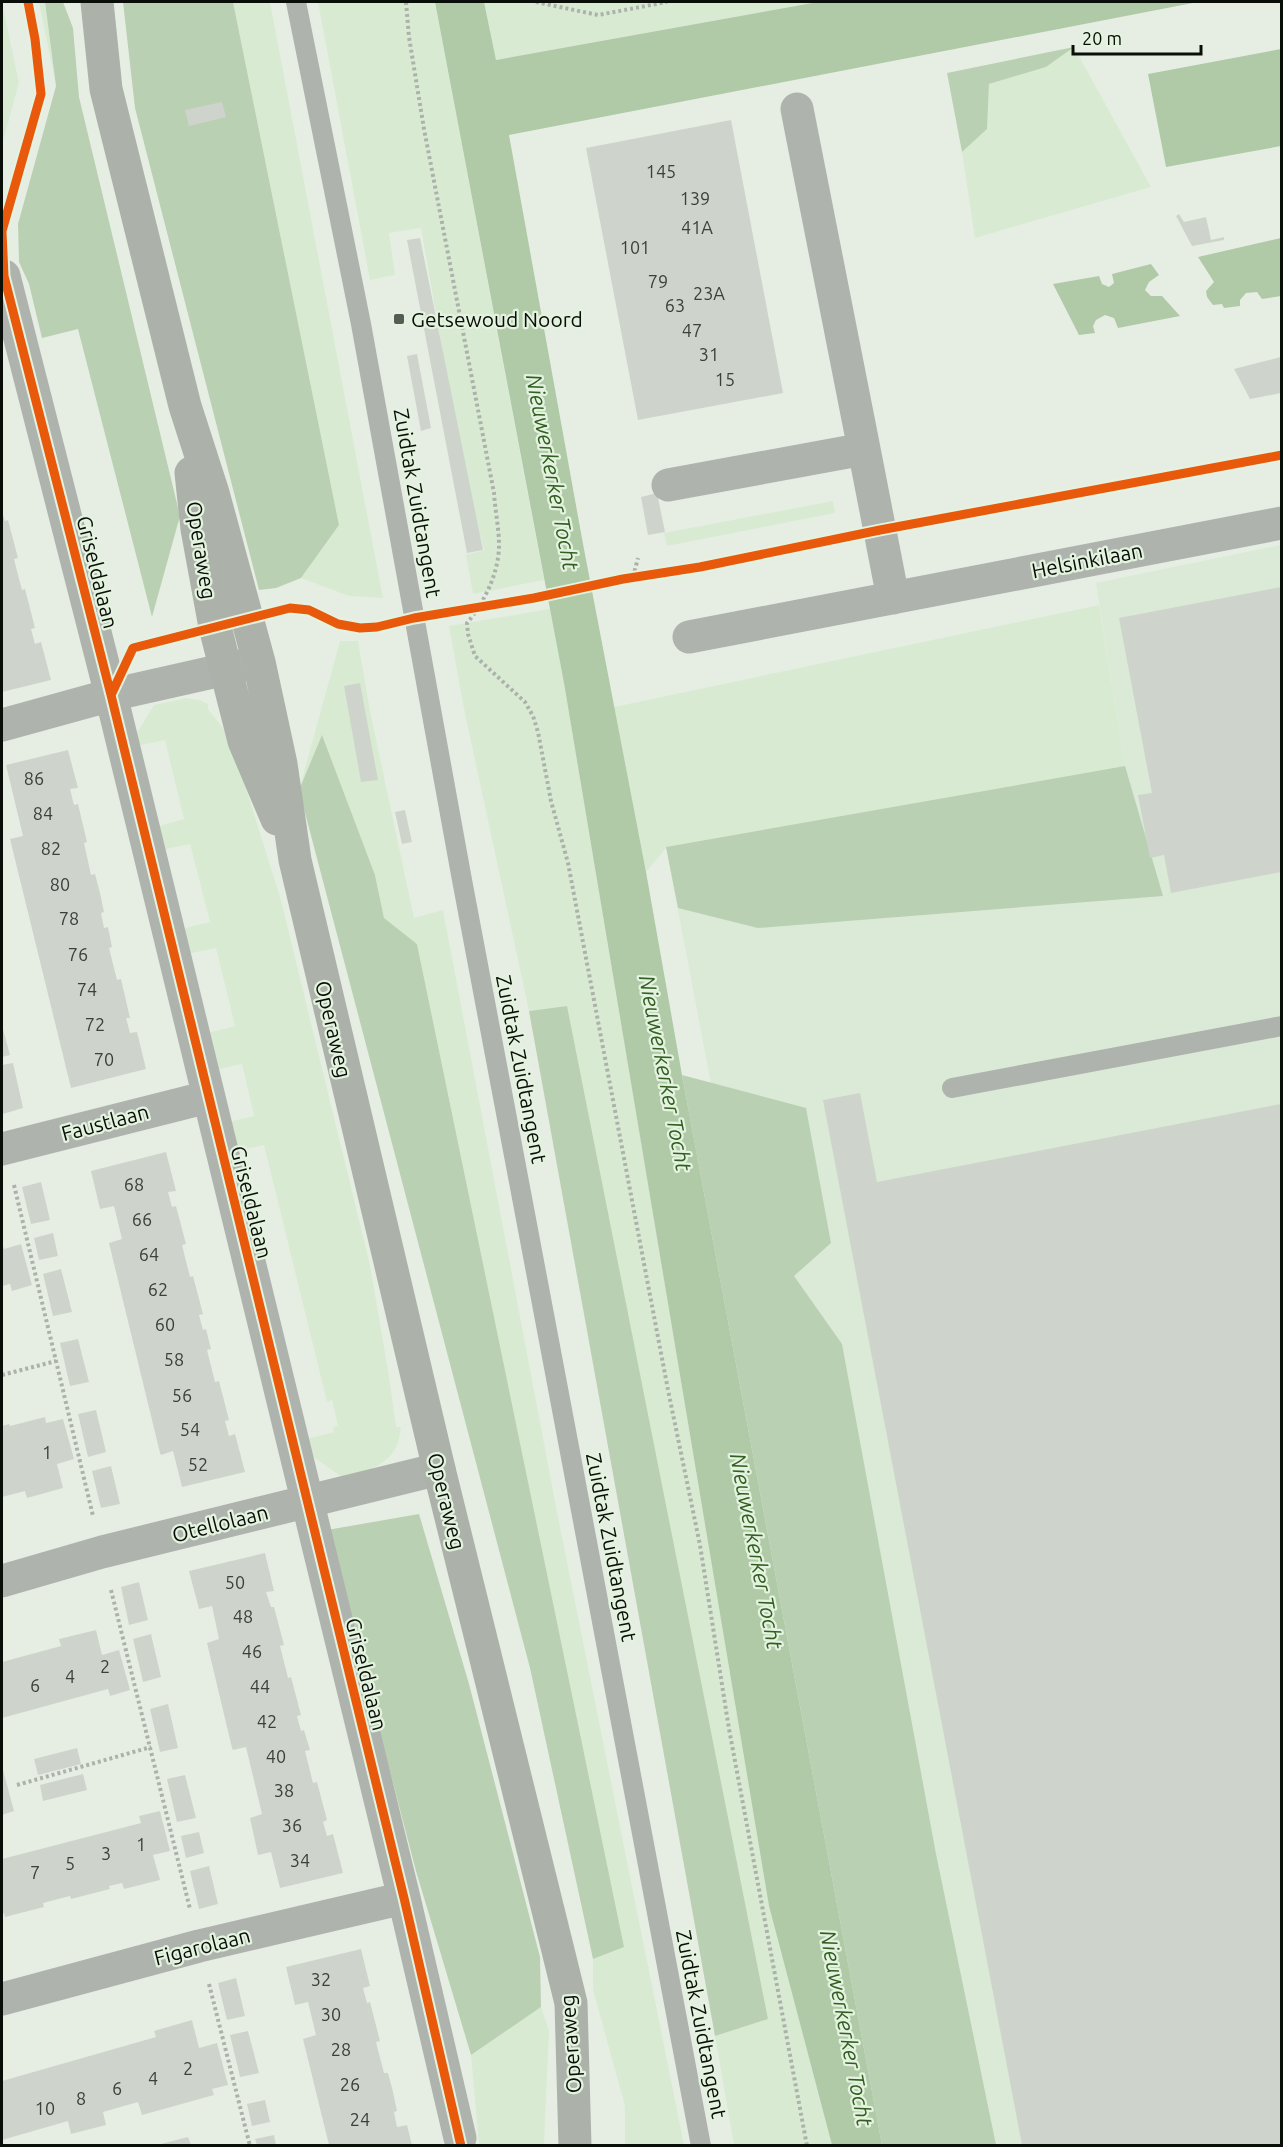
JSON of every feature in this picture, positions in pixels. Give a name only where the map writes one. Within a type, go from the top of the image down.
[{"type":"main road","name":"Operaweg","points":[[97,2],[106,89],[185,406],[213,493],[259,662],[282,764],[295,860],[439,1469],[571,2002],[575,2145]]},
{"type":"main road","name":"Operaweg","points":[[185,406],[196,529],[215,627],[244,741],[295,860]]},
{"type":"street","points":[[797,110],[893,598]]},
{"type":"street","name":"Griseldalaan","points":[[3,277],[111,695],[404,1898],[460,2138]]},
{"type":"street","points":[[668,485],[864,449]]},
{"type":"street","name":"Helsinkilaan","points":[[689,637],[1281,523]]},
{"type":"street","points":[[2,725],[111,695],[259,662]]},
{"type":"street","name":"Faustlaan","points":[[3,1149],[208,1097]]},
{"type":"street","name":"Otellolaan","points":[[2,1581],[102,1552],[439,1469]]},
{"type":"street","name":"Figarolaan","points":[[2,1999],[199,1946],[404,1898]]},
{"type":"lane","name":"Zuidtak Zuidtangent","points":[[296,2],[361,324],[414,618],[701,2145]]},
{"type":"lane","points":[[952,1088],[1281,1026]]},
{"type":"path","points":[[406,2],[409,37],[424,129],[494,493],[499,547],[493,576],[480,608],[467,623],[468,634],[475,656],[525,702],[532,716],[538,732],[551,801],[568,863],[666,1379],[700,1545],[729,1729],[807,2145]]},
{"type":"path","points":[[536,2],[598,15],[667,2]]},
{"type":"path","points":[[628,578],[638,558]]},
{"type":"path","points":[[628,578],[644,576]]},
{"type":"path","points":[[414,618],[491,606]]},
{"type":"path","points":[[3,1149],[250,2145]]},
{"type":"path","points":[[2,1375],[56,1361]]},
{"type":"path","points":[[17,1785],[151,1747]]},
{"type":"shaded area","points":[[2,2],[19,83],[2,145]]},
{"type":"shaded area","points":[[39,2],[45,2],[56,86]]},
{"type":"shaded area","points":[[45,2],[63,2],[73,28],[79,97],[180,516],[152,617],[78,329],[42,338],[29,284],[19,262],[18,224],[56,86]]},
{"type":"shaded area","points":[[123,2],[233,2],[339,525],[301,578],[276,588],[259,590],[135,108]]},
{"type":"shaded area","points":[[233,2],[270,2],[383,598],[349,596],[301,578],[339,525]]},
{"type":"shaded area","points":[[318,2],[435,2],[544,580],[473,594],[466,555],[484,550],[459,445],[421,228],[389,233],[395,275],[370,280]]},
{"type":"shaded area","points":[[484,2],[818,2],[496,60]]},
{"type":"shaded area","points":[[1074,47],[1151,187],[975,238],[962,152],[987,129],[989,84],[1046,67]]},
{"type":"shaded area","points":[[1074,47],[1046,67],[989,84],[987,129],[962,152],[947,73]]},
{"type":"shaded area","points":[[833,501],[835,513],[667,546],[664,533]]},
{"type":"shaded area","points":[[1281,545],[1281,2145],[913,2145],[666,847],[1125,766],[1096,583]]},
{"type":"shaded area","points":[[1099,605],[1125,766],[667,847],[646,872],[614,707]]},
{"type":"shaded area","points":[[550,609],[769,1906],[832,2145],[734,2145],[715,2036],[768,2019],[566,1006],[529,1011],[464,709],[449,626]]},
{"type":"shaded area","points":[[340,641],[358,641],[370,711],[414,918],[443,910],[558,1517],[684,2145],[625,2145],[625,2106],[593,1990],[593,1959],[623,1947],[417,944],[384,918],[375,875],[322,736],[299,790]]},
{"type":"shaded area","points":[[186,698],[208,704],[208,709],[230,737],[281,900],[370,1265],[396,1427],[401,1427],[395,1449],[382,1463],[342,1477],[309,1454],[306,1439],[334,1432],[333,1427],[338,1426],[332,1400],[327,1402],[264,1145],[236,1151],[228,1122],[254,1116],[242,1064],[215,1070],[207,1033],[235,1026],[216,948],[187,954],[181,929],[210,922],[190,844],[162,850],[156,827],[184,819],[165,740],[136,746],[134,738],[154,705]]},
{"type":"shaded area","points":[[322,735],[375,875],[384,918],[417,944],[624,1947],[593,1959],[530,1668],[299,790]]},
{"type":"shaded area","points":[[1125,766],[1163,896],[758,928],[678,908],[666,847]]},
{"type":"shaded area","points":[[567,1006],[768,2019],[715,2036],[529,1011]]},
{"type":"shaded area","points":[[682,1075],[806,1108],[831,1243],[794,1276],[842,1344],[936,1854],[996,2145],[882,2145]]},
{"type":"shaded area","points":[[419,1514],[469,1684],[540,1957],[541,2007],[471,2055],[416,1871],[327,1530]]},
{"type":"shaded area","points":[[541,2007],[549,2031],[544,2145],[479,2145],[471,2055]]},
{"type":"water","name":"Nieuwerkerker Tocht","points":[[435,2],[484,2],[496,60],[818,2],[1198,2],[509,135],[583,544],[882,2145],[832,2145],[769,1906],[564,683]]},
{"type":"water","points":[[1281,49],[1281,146],[1166,167],[1148,74]]},
{"type":"water","points":[[1281,238],[1281,296],[1262,299],[1257,292],[1246,293],[1240,300],[1240,306],[1224,308],[1222,304],[1213,305],[1206,291],[1214,282],[1198,257]]},
{"type":"water","points":[[1151,264],[1159,275],[1149,282],[1145,290],[1151,296],[1162,296],[1180,316],[1118,328],[1114,318],[1105,315],[1096,320],[1093,326],[1095,333],[1079,335],[1053,284],[1099,276],[1102,284],[1109,287],[1114,283],[1112,274]]},
{"type":"building","points":[[222,102],[226,117],[189,126],[185,110]]},
{"type":"building","points":[[731,120],[783,393],[638,420],[586,148]]},
{"type":"building","points":[[1179,214],[1184,222],[1206,217],[1211,240],[1224,237],[1224,240],[1192,246],[1176,216]]},
{"type":"building","points":[[420,238],[483,550],[467,553],[407,240]]},
{"type":"building","points":[[417,354],[431,428],[421,431],[407,356]]},
{"type":"building","points":[[1281,357],[1281,393],[1250,399],[1234,369]]},
{"type":"building","points":[[657,493],[665,532],[648,535],[641,497]]},
{"type":"building","points":[[2,511],[5,521],[8,520],[18,558],[14,559],[35,628],[31,629],[35,644],[41,642],[51,680],[2,692]]},
{"type":"building","points":[[1281,587],[1281,872],[1171,893],[1164,855],[1150,858],[1138,795],[1152,793],[1119,618]]},
{"type":"building","points":[[360,683],[378,780],[361,782],[344,686]]},
{"type":"building","points":[[68,750],[78,788],[70,789],[74,805],[78,804],[87,842],[84,843],[91,875],[95,874],[100,893],[104,912],[101,913],[104,928],[108,927],[112,947],[109,948],[117,980],[121,979],[130,1018],[126,1018],[130,1033],[137,1032],[146,1069],[71,1088],[10,839],[23,836],[6,765]]},
{"type":"building","points":[[405,810],[412,842],[402,844],[395,812]]},
{"type":"building","points":[[2,1029],[10,1055],[2,1057]]},
{"type":"building","points":[[13,1063],[23,1108],[3,1114],[2,1065]]},
{"type":"building","points":[[860,1093],[877,1182],[1281,1104],[1281,2145],[1022,2145],[823,1100]]},
{"type":"building","points":[[166,1152],[176,1191],[168,1192],[172,1207],[176,1206],[186,1244],[182,1245],[203,1314],[199,1315],[203,1330],[206,1329],[211,1349],[207,1350],[215,1382],[219,1381],[229,1420],[225,1421],[229,1436],[235,1434],[245,1472],[182,1487],[173,1451],[161,1455],[160,1453],[109,1243],[122,1239],[114,1206],[100,1209],[91,1171]]},
{"type":"building","points":[[41,1182],[50,1220],[31,1224],[22,1187]]},
{"type":"building","points":[[53,1233],[58,1256],[39,1260],[34,1238]]},
{"type":"building","points":[[2,1243],[4,1249],[21,1244],[32,1285],[12,1291],[10,1284],[2,1286]]},
{"type":"building","points":[[61,1269],[72,1312],[53,1316],[43,1274]]},
{"type":"building","points":[[78,1339],[89,1382],[70,1386],[60,1343]]},
{"type":"building","points":[[96,1410],[106,1452],[88,1457],[78,1414]]},
{"type":"building","points":[[45,1417],[46,1423],[63,1419],[74,1459],[57,1464],[63,1488],[27,1498],[25,1491],[2,1497],[2,1426]]},
{"type":"building","points":[[111,1466],[120,1504],[101,1508],[92,1471]]},
{"type":"building","points":[[265,1553],[274,1591],[266,1592],[271,1607],[274,1607],[284,1645],[280,1646],[301,1715],[297,1716],[310,1750],[305,1751],[313,1783],[317,1782],[327,1820],[323,1822],[327,1836],[333,1834],[343,1873],[280,1888],[271,1852],[258,1855],[250,1818],[262,1814],[246,1747],[233,1750],[232,1748],[207,1643],[219,1639],[212,1606],[199,1609],[189,1571]]},
{"type":"building","points":[[139,1582],[148,1620],[129,1625],[121,1587]]},
{"type":"building","points":[[96,1630],[102,1655],[119,1650],[130,1690],[110,1696],[108,1689],[2,1718],[2,1662],[61,1646],[59,1639]]},
{"type":"building","points":[[151,1634],[161,1677],[143,1682],[133,1639]]},
{"type":"building","points":[[168,1704],[178,1748],[160,1752],[150,1709]]},
{"type":"building","points":[[77,1748],[81,1764],[38,1775],[34,1759]]},
{"type":"building","points":[[2,1766],[14,1811],[2,1815]]},
{"type":"building","points":[[83,1774],[87,1790],[43,1801],[40,1785]]},
{"type":"building","points":[[185,1775],[196,1818],[177,1822],[167,1779]]},
{"type":"building","points":[[160,1811],[170,1851],[153,1855],[160,1880],[124,1889],[122,1883],[109,1886],[110,1889],[71,1899],[70,1896],[43,1903],[44,1907],[5,1917],[4,1913],[2,1914],[2,1859],[141,1823],[139,1816]]},
{"type":"building","points":[[199,1832],[204,1853],[186,1858],[181,1836]]},
{"type":"building","points":[[209,1866],[218,1904],[199,1909],[190,1871]]},
{"type":"building","points":[[361,1949],[370,1986],[363,1988],[367,2003],[370,2002],[380,2041],[376,2042],[384,2073],[388,2073],[393,2092],[397,2111],[394,2112],[397,2127],[407,2125],[412,2145],[329,2145],[303,2039],[316,2035],[308,2002],[295,2005],[286,1967]]},
{"type":"building","points":[[236,1978],[245,2016],[227,2020],[218,1983]]},
{"type":"building","points":[[192,2020],[199,2048],[217,2043],[228,2085],[212,2089],[214,2095],[142,2115],[138,2102],[103,2112],[106,2125],[71,2134],[68,2121],[2,2140],[2,2081],[156,2037],[154,2031]]},
{"type":"building","points":[[248,2031],[259,2073],[240,2077],[230,2035]]},
{"type":"building","points":[[265,2100],[270,2122],[252,2126],[247,2104]]},
{"type":"building","points":[[274,2135],[276,2145],[257,2145],[255,2139]]},
{"type":"building","points":[[188,2137],[191,2145],[157,2145]]},
{"type":"cycle path","points":[[2,231],[41,94],[28,2]]},
{"type":"cycle path","points":[[2,232],[4,276],[111,695],[404,1898],[461,2146]]},
{"type":"cycle path","points":[[111,695],[133,648],[290,608],[309,610],[338,624],[360,628],[377,627],[414,618],[700,567],[880,530],[1282,455]]},
{"type":"place","name":"Getsewoud Noord","points":[[399,319]]}]
